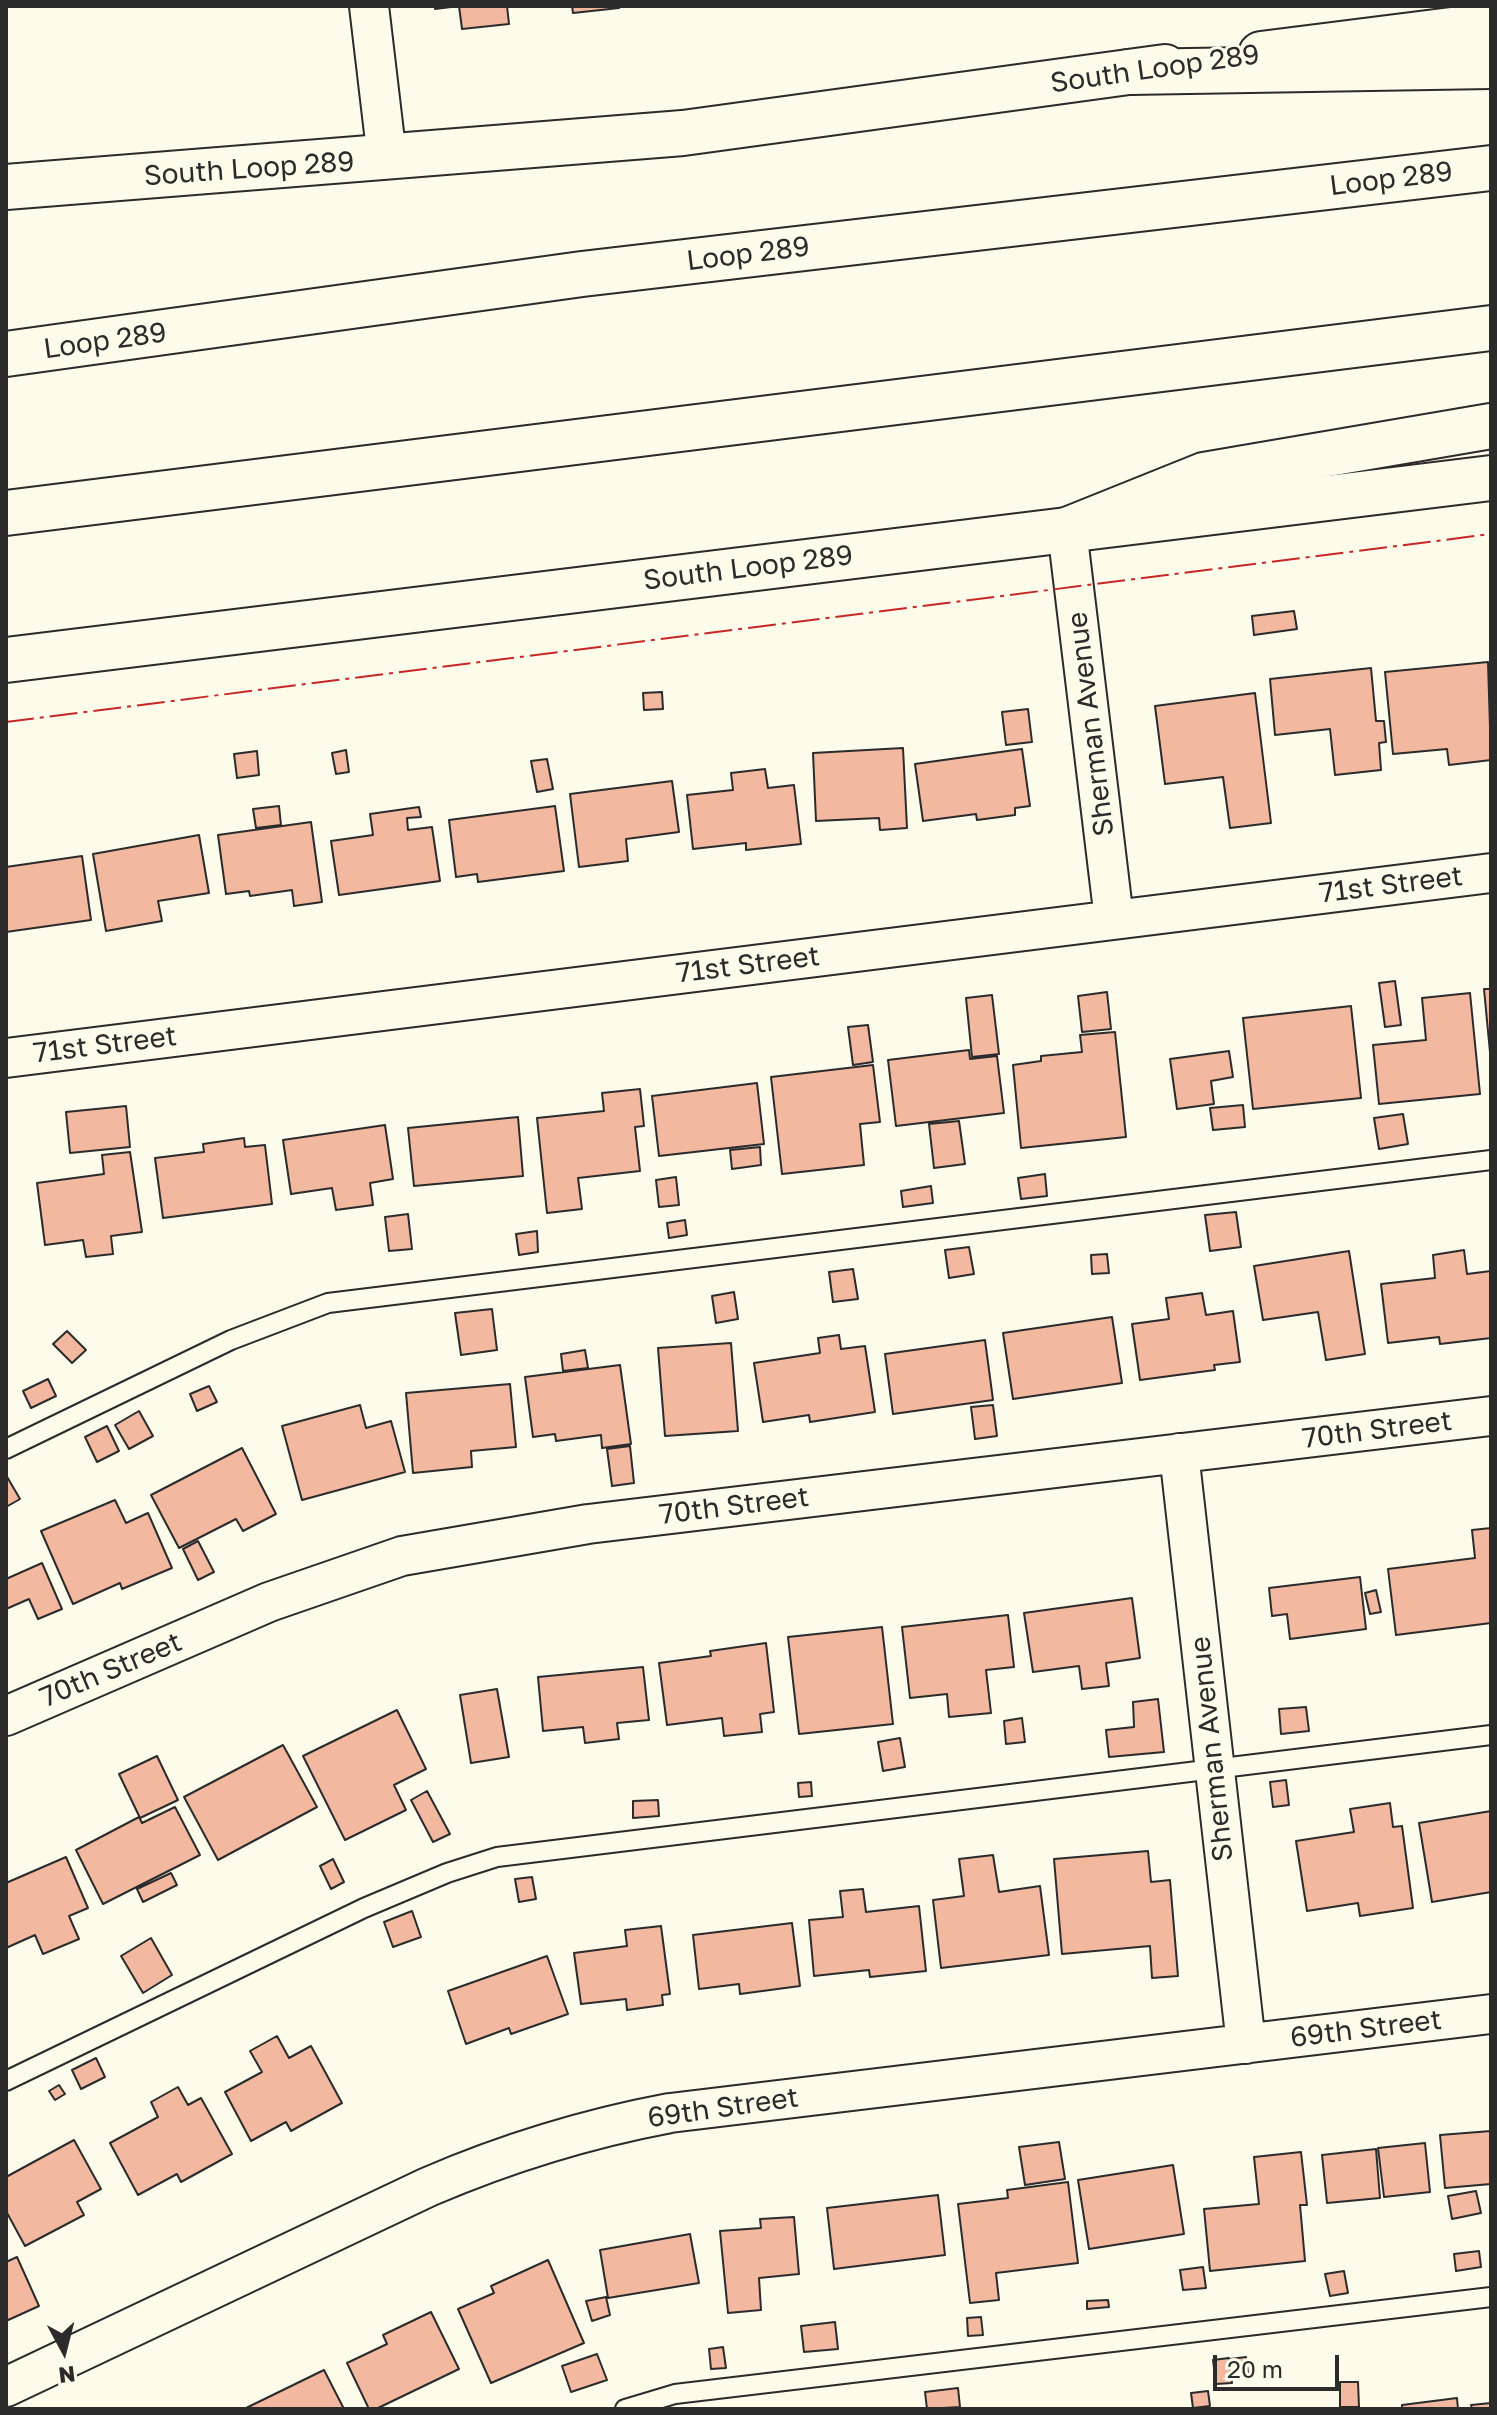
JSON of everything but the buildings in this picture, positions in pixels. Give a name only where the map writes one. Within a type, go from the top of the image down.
[{"type":"main road","name":"South Loop 289","points":[[6,187],[683,133],[1491,25]]},
{"type":"main road","points":[[1129,72],[1491,66]]},
{"type":"main road","name":"Loop 289","points":[[6,354],[582,274],[1491,168]]},
{"type":"main road","points":[[6,513],[1491,328]]},
{"type":"main road","points":[[1067,530],[1204,475],[1491,426]]},
{"type":"main road","name":"South Loop 289","points":[[6,660],[1491,478]]},
{"type":"street","points":[[369,6],[387,158]]},
{"type":"street","name":"Sherman Avenue","points":[[1067,530],[1114,919]]},
{"type":"street","name":"71st Street","points":[[6,1058],[1491,873]]},
{"type":"street","name":"70th Street","points":[[6,1716],[269,1602],[402,1556],[588,1524],[1491,1416]]},
{"type":"street","name":"Sherman Avenue","points":[[1179,1453],[1246,2044]]},
{"type":"street","name":"69th Street","points":[[6,2387],[428,2187],[485,2163],[603,2126],[685,2111],[1491,2014]]},
{"type":"lane","points":[[6,1449],[231,1340],[328,1303],[1491,1160]]},
{"type":"lane","points":[[6,2081],[364,1908],[447,1873],[497,1857],[1491,1735]]},
{"type":"lane","points":[[625,2409],[675,2394],[1491,2297]]},
{"type":"power","points":[[6,722],[1491,534]]}]
